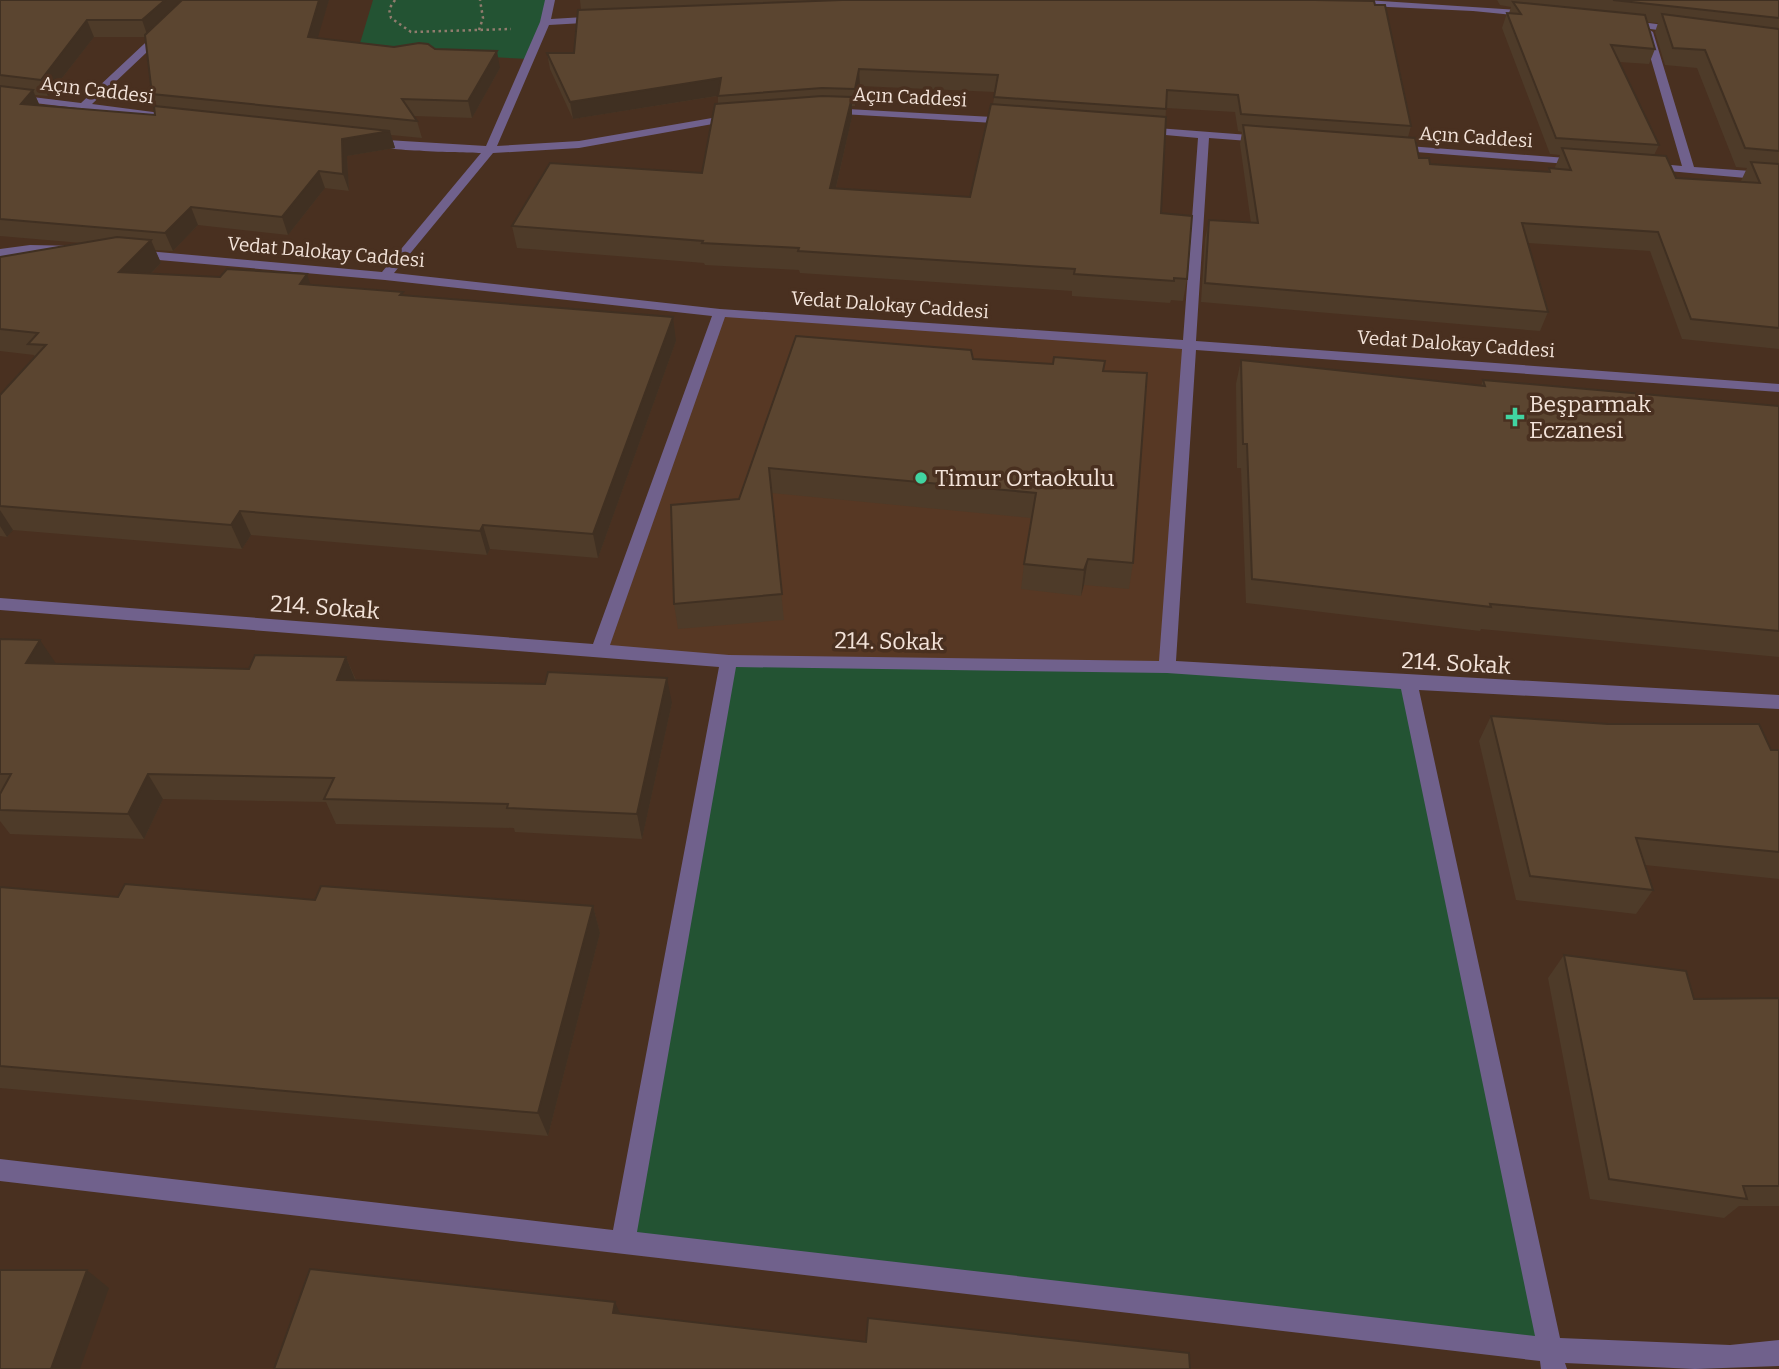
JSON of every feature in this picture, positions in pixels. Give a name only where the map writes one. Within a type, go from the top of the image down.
[{"type":"street","points":[[85,105],[197,0]]},
{"type":"street","points":[[385,276],[490,149],[544,25],[550,0]]},
{"type":"street","points":[[1304,0],[1470,4],[1539,15]]},
{"type":"street","points":[[544,25],[613,19]]},
{"type":"street","points":[[1619,22],[1689,31]]},
{"type":"street","points":[[1646,25],[1689,170]]},
{"type":"street","name":"Açın Caddesi","points":[[0,96],[192,120]]},
{"type":"street","name":"Açın Caddesi","points":[[811,112],[906,113],[1028,122]]},
{"type":"street","points":[[355,140],[490,149],[556,147],[678,124],[751,116]]},
{"type":"street","points":[[1137,130],[1274,139]]},
{"type":"street","points":[[1167,667],[1204,134]]},
{"type":"street","name":"Açın Caddesi","points":[[1384,148],[1592,163]]},
{"type":"street","points":[[1634,166],[1779,177]]},
{"type":"street","points":[[0,253],[59,248],[99,251]]},
{"type":"street","name":"Vedat Dalokay Caddesi","points":[[127,254],[385,276],[720,313],[1779,388]]},
{"type":"street","points":[[599,651],[720,313]]},
{"type":"street","name":"214. Sokak","points":[[0,604],[729,662],[1167,667],[1409,683],[1779,702]]},
{"type":"street","points":[[622,1242],[729,662]]},
{"type":"street","points":[[1409,683],[1552,1359]]},
{"type":"street","points":[[0,1170],[622,1242],[1552,1359],[1730,1358],[1779,1353]]},
{"type":"path","points":[[395,0],[390,4],[391,18],[411,32],[544,25]]},
{"type":"path","points":[[479,30],[483,18],[480,0]]},
{"type":"shaded area","name":"Timur Ortaokulu","points":[[720,313],[1190,345],[1167,667],[729,661],[599,651]]},
{"type":"green space","points":[[373,0],[549,0],[529,59],[358,50]]},
{"type":"green space","points":[[729,661],[1167,667],[1409,683],[1549,1350],[623,1242]]},
{"type":"building","points":[[0,0],[165,0],[142,20],[87,20],[41,80],[0,75]]},
{"type":"building","points":[[182,0],[319,0],[308,37],[394,47],[419,43],[428,44],[435,49],[497,51],[468,101],[402,99],[417,121],[152,94],[145,35]]},
{"type":"building","points":[[842,0],[1374,1],[1375,5],[1385,5],[1411,126],[1241,114],[1238,95],[1167,90],[1166,109],[994,97],[998,75],[859,69],[855,89],[822,88],[718,96],[721,78],[570,102],[547,53],[574,53],[578,10]]},
{"type":"building","points":[[1613,0],[1779,0],[1779,18]]},
{"type":"building","points":[[1513,2],[1645,15],[1655,49],[1611,45],[1659,145],[1556,138],[1507,13],[1521,14]]},
{"type":"building","points":[[1662,14],[1779,29],[1779,151],[1745,148],[1705,50],[1673,48]]},
{"type":"building","points":[[0,86],[33,90],[21,104],[155,115],[154,106],[390,131],[342,139],[343,174],[319,171],[282,217],[191,207],[165,233],[0,219]]},
{"type":"building","points":[[822,96],[852,97],[830,188],[970,197],[991,104],[1166,117],[1161,213],[1192,216],[1187,279],[1174,278],[1174,281],[1074,274],[1075,269],[798,251],[799,248],[702,243],[703,241],[512,226],[550,163],[702,173],[715,104]]},
{"type":"building","points":[[1243,125],[1415,138],[1419,158],[1429,158],[1430,164],[1550,172],[1549,168],[1571,170],[1562,148],[1666,156],[1676,178],[1760,183],[1751,162],[1779,164],[1779,328],[1691,319],[1658,232],[1522,223],[1548,312],[1205,283],[1209,220],[1258,223]]},
{"type":"building","points":[[117,237],[151,240],[119,272],[220,277],[227,269],[307,274],[300,284],[403,292],[400,295],[673,317],[593,534],[483,525],[480,531],[240,511],[231,525],[0,506],[0,395],[46,345],[28,344],[38,333],[0,329],[0,257]]},
{"type":"building","points":[[796,336],[971,350],[973,359],[1053,364],[1054,357],[1105,361],[1103,371],[1147,373],[1133,563],[1088,559],[1084,570],[1024,564],[1036,493],[769,468],[782,594],[674,604],[671,505],[739,499]]},
{"type":"building","points":[[1241,360],[1485,386],[1483,380],[1779,406],[1779,631],[1490,604],[1491,607],[1252,579],[1247,444],[1243,444]]},
{"type":"building","points":[[0,639],[40,640],[26,663],[249,669],[255,655],[346,657],[337,680],[545,684],[548,672],[667,678],[637,814],[507,808],[508,804],[324,799],[334,778],[148,774],[128,814],[0,810],[0,794],[11,774],[0,774]]},
{"type":"building","points":[[1491,716],[1608,724],[1759,724],[1771,750],[1779,750],[1779,852],[1636,838],[1653,890],[1530,876]]},
{"type":"building","points":[[125,884],[315,900],[321,886],[593,906],[538,1113],[0,1066],[0,887],[118,897]]},
{"type":"building","points":[[1564,955],[1686,971],[1694,999],[1779,998],[1779,1186],[1743,1186],[1747,1199],[1609,1179]]},
{"type":"building","points":[[310,1269],[615,1302],[613,1313],[866,1342],[868,1318],[1189,1353],[1190,1369],[274,1369]]},
{"type":"building","points":[[0,1270],[87,1270],[51,1369],[0,1369]]},
{"type":"place","name":"Beşparmak Eczanesi","points":[[1515,417]]},
{"type":"place","name":"Timur Ortaokulu","points":[[921,478]]}]
